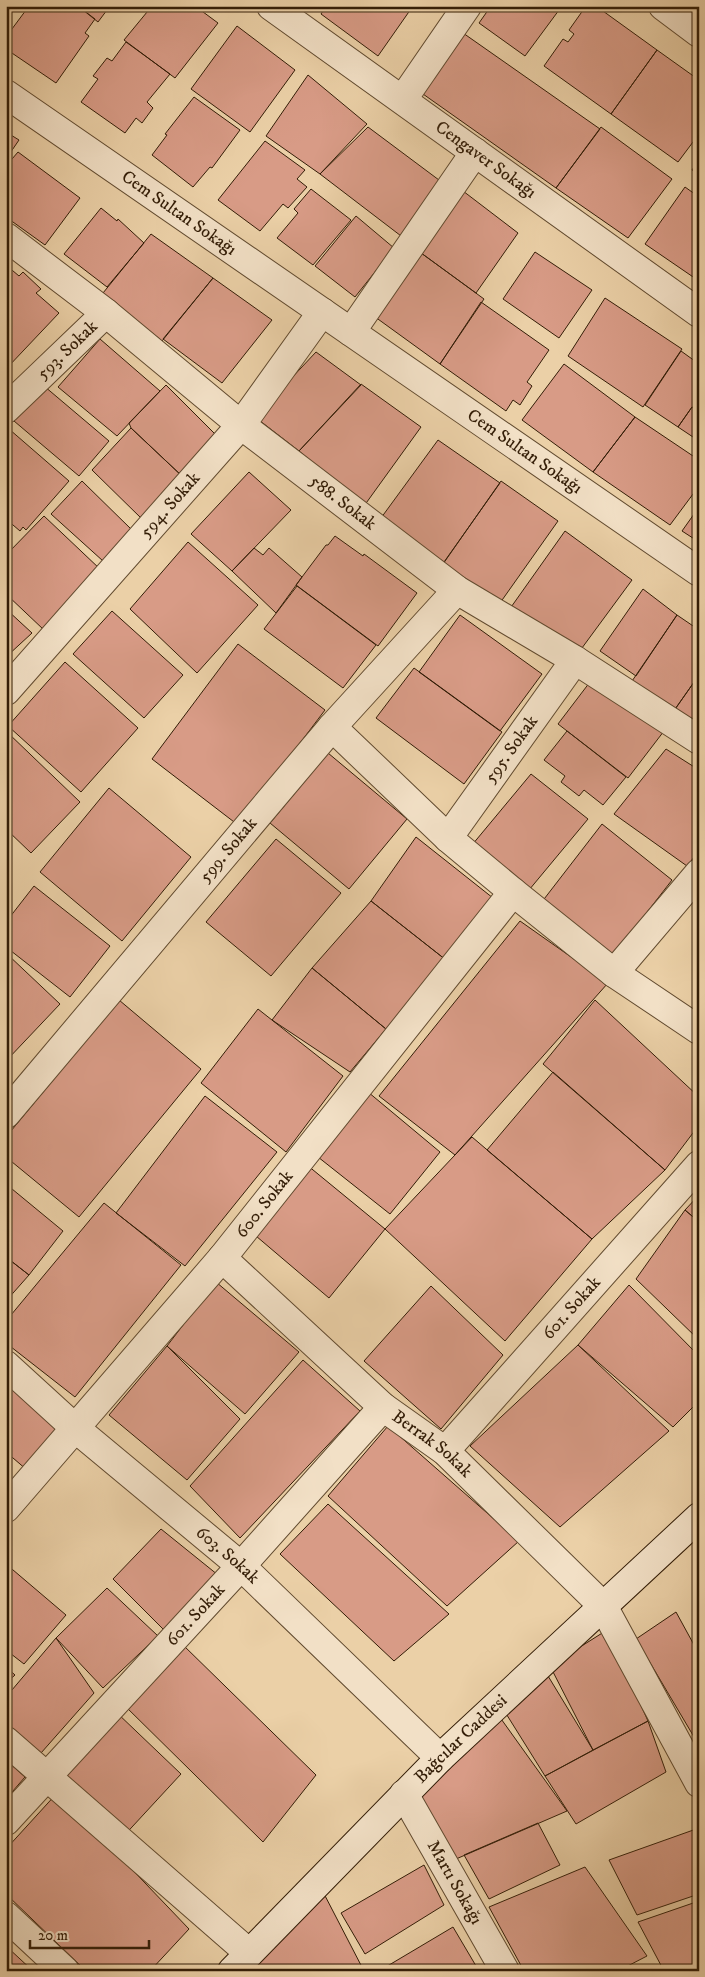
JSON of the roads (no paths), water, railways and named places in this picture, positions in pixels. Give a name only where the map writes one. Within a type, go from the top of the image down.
[{"type":"street","name":"Cengaver Sokağı","points":[[271,6],[699,312]]},
{"type":"street","points":[[403,99],[467,6]]},
{"type":"street","points":[[663,6],[699,33]]},
{"type":"street","name":"Cem Sultan Sokağı","points":[[6,94],[699,572]]},
{"type":"street","points":[[351,332],[475,152]]},
{"type":"street","name":"588. Sokak","points":[[6,236],[106,313],[241,424],[457,590],[576,660],[699,740]]},
{"type":"street","name":"594. Sokak","points":[[6,691],[241,424],[322,312]]},
{"type":"street","name":"593. Sokak","points":[[6,409],[106,313]]},
{"type":"street","name":"599. Sokak","points":[[6,1114],[332,727],[457,590]]},
{"type":"street","name":"595. Sokak","points":[[448,838],[576,660]]},
{"type":"street","points":[[332,727],[448,838],[513,892],[614,973],[699,1030]]},
{"type":"street","points":[[614,973],[699,873]]},
{"type":"street","name":"600. Sokak","points":[[6,1508],[222,1258],[513,892]]},
{"type":"street","name":"601. Sokak","points":[[445,1451],[699,1165]]},
{"type":"street","name":"Berrak Sokak","points":[[222,1258],[383,1407],[445,1451],[602,1606],[699,1783]]},
{"type":"street","name":"603. Sokak","points":[[6,1365],[75,1428],[241,1566],[440,1758]]},
{"type":"street","name":"601. Sokak","points":[[6,1821],[241,1566],[383,1407]]},
{"type":"street","name":"Bağcılar Caddesi","points":[[241,1962],[440,1758],[699,1517]]},
{"type":"street","points":[[6,1741],[47,1776],[241,1962]]},
{"type":"street","name":"Martı Sokağı","points":[[404,1794],[505,1971]]},
{"type":"street","points":[[6,1916],[65,1971]]}]
